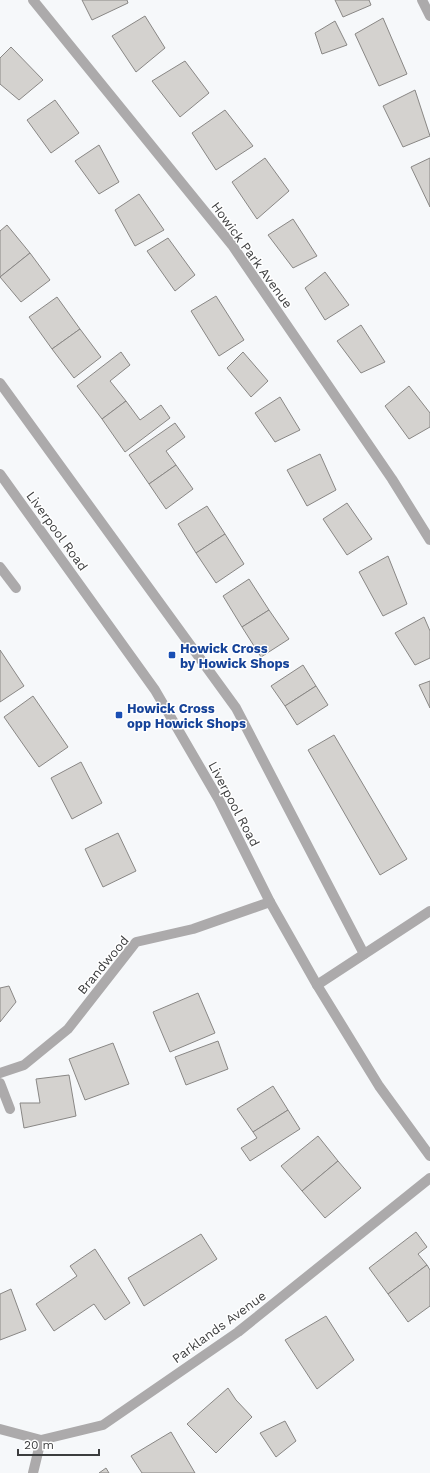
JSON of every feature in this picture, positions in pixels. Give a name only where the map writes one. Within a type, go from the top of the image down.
[{"type":"street","name":"Howick Park Avenue","points":[[33,0],[232,245],[392,479],[430,540]]},
{"type":"street","points":[[422,0],[430,16]]},
{"type":"street","points":[[0,383],[236,708],[364,954]]},
{"type":"street","name":"Liverpool Road","points":[[0,474],[155,690],[218,800],[270,902],[317,985],[379,1086],[430,1156]]},
{"type":"street","points":[[0,567],[16,588]]},
{"type":"street","name":"Brandwood","points":[[0,1073],[24,1065],[68,1029],[136,942],[193,928],[270,902]]},
{"type":"street","points":[[317,985],[430,911]]},
{"type":"street","points":[[0,1083],[10,1109]]},
{"type":"street","name":"Parklands Avenue","points":[[0,1429],[41,1440],[103,1425],[238,1332],[430,1178]]},
{"type":"street","points":[[33,1473],[41,1440]]},
{"type":"building","points":[[82,0],[127,0],[128,3],[92,20]]},
{"type":"building","points":[[335,0],[369,0],[371,5],[343,17]]},
{"type":"building","points":[[145,16],[165,48],[136,72],[112,36]]},
{"type":"building","points":[[383,18],[407,74],[379,86],[355,34]]},
{"type":"building","points":[[335,21],[347,45],[322,54],[315,33]]},
{"type":"building","points":[[11,47],[43,80],[19,100],[0,84],[0,58]]},
{"type":"building","points":[[185,61],[209,93],[180,117],[152,81]]},
{"type":"building","points":[[415,90],[430,136],[403,147],[383,106]]},
{"type":"building","points":[[55,100],[79,133],[51,153],[27,120]]},
{"type":"building","points":[[225,110],[253,146],[216,170],[192,133]]},
{"type":"building","points":[[99,145],[119,182],[99,194],[75,161]]},
{"type":"building","points":[[265,158],[289,191],[257,219],[232,182]]},
{"type":"building","points":[[430,158],[430,207],[411,167]]},
{"type":"building","points":[[139,194],[164,230],[135,246],[115,210]]},
{"type":"building","points":[[293,219],[317,256],[293,268],[268,235]]},
{"type":"building","points":[[7,225],[30,253],[0,277],[0,231]]},
{"type":"building","points":[[168,238],[195,275],[175,291],[147,251]]},
{"type":"building","points":[[30,253],[50,280],[21,302],[0,277]]},
{"type":"building","points":[[325,272],[349,305],[325,320],[305,288]]},
{"type":"building","points":[[216,296],[244,340],[219,356],[191,311]]},
{"type":"building","points":[[57,297],[80,329],[52,349],[29,317]]},
{"type":"building","points":[[361,325],[385,362],[361,373],[337,341]]},
{"type":"building","points":[[80,329],[101,357],[74,378],[52,349]]},
{"type":"building","points":[[121,352],[130,365],[110,381],[126,401],[102,419],[77,386]]},
{"type":"building","points":[[243,352],[268,381],[251,397],[227,368]]},
{"type":"building","points":[[409,386],[430,413],[430,427],[409,439],[385,406]]},
{"type":"building","points":[[280,397],[300,430],[275,442],[255,413]]},
{"type":"building","points":[[126,401],[140,420],[161,405],[170,418],[125,452],[102,419]]},
{"type":"building","points":[[175,423],[185,437],[166,451],[176,465],[149,484],[129,455]]},
{"type":"building","points":[[320,454],[336,490],[307,506],[287,470]]},
{"type":"building","points":[[176,465],[193,489],[166,509],[149,484]]},
{"type":"building","points":[[347,503],[372,539],[347,555],[323,519]]},
{"type":"building","points":[[207,506],[225,534],[196,553],[178,524]]},
{"type":"building","points":[[225,534],[244,564],[216,583],[196,553]]},
{"type":"building","points":[[388,556],[407,604],[383,616],[359,572]]},
{"type":"building","points":[[249,579],[269,610],[242,627],[223,596]]},
{"type":"building","points":[[269,610],[289,639],[261,657],[242,627]]},
{"type":"building","points":[[424,617],[430,631],[430,658],[415,665],[395,633]]},
{"type":"building","points":[[0,650],[24,686],[0,702]]},
{"type":"building","points":[[303,665],[316,686],[285,706],[271,686]]},
{"type":"building","points":[[430,681],[430,708],[419,685]]},
{"type":"building","points":[[316,686],[328,705],[297,725],[285,706]]},
{"type":"building","points":[[33,696],[68,747],[39,767],[4,717]]},
{"type":"building","points":[[334,735],[407,859],[380,875],[308,750]]},
{"type":"building","points":[[81,762],[102,803],[72,819],[51,778]]},
{"type":"building","points":[[118,833],[136,871],[103,887],[85,849]]},
{"type":"building","points":[[9,986],[16,1002],[0,1022],[0,988]]},
{"type":"building","points":[[198,993],[215,1033],[170,1052],[153,1012]]},
{"type":"building","points":[[218,1041],[228,1069],[186,1085],[175,1057]]},
{"type":"building","points":[[113,1043],[129,1084],[85,1100],[69,1059]]},
{"type":"building","points":[[69,1075],[76,1116],[24,1128],[20,1103],[40,1103],[36,1079]]},
{"type":"building","points":[[273,1086],[288,1110],[253,1132],[237,1109]]},
{"type":"building","points":[[288,1110],[300,1129],[250,1161],[241,1148],[257,1138],[253,1132]]},
{"type":"building","points":[[318,1136],[338,1161],[302,1191],[281,1166]]},
{"type":"building","points":[[338,1161],[361,1188],[325,1218],[302,1191]]},
{"type":"building","points":[[416,1232],[427,1247],[418,1254],[427,1265],[388,1294],[369,1268]]},
{"type":"building","points":[[201,1234],[217,1259],[144,1306],[128,1278]]},
{"type":"building","points":[[95,1249],[130,1303],[105,1320],[94,1304],[54,1331],[36,1304],[77,1276],[70,1266]]},
{"type":"building","points":[[427,1265],[430,1270],[430,1306],[408,1322],[388,1294]]},
{"type":"building","points":[[11,1289],[26,1330],[0,1340],[0,1294]]},
{"type":"building","points":[[326,1316],[354,1360],[317,1389],[285,1340]]},
{"type":"building","points":[[228,1388],[236,1400],[252,1417],[216,1453],[187,1424]]},
{"type":"building","points":[[285,1421],[296,1441],[276,1457],[260,1433]]},
{"type":"building","points":[[171,1432],[195,1473],[142,1473],[131,1456]]},
{"type":"building","points":[[106,1468],[109,1473],[99,1473]]},
{"type":"place","name":"Howick Cross by Howick Shops","points":[[172,655]]},
{"type":"place","name":"Howick Cross opp Howick Shops","points":[[119,715]]}]
